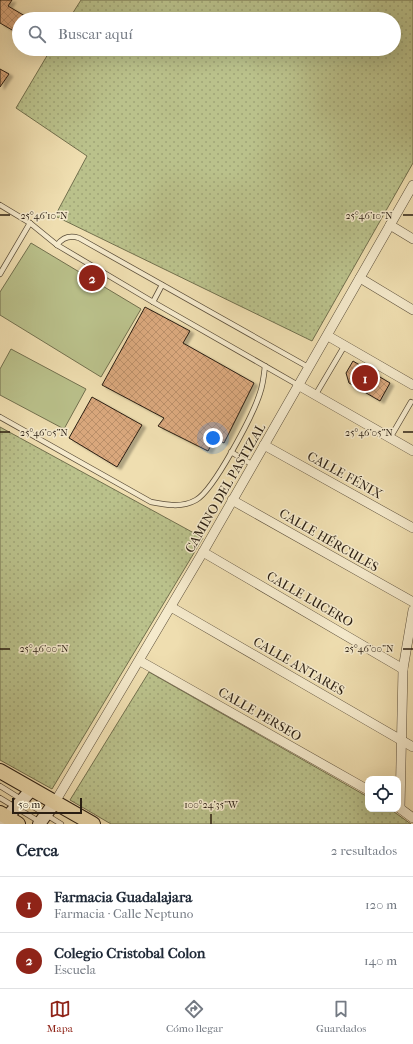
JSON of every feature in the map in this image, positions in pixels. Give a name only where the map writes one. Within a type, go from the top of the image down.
[{"type":"main road","points":[[0,771],[14,810],[55,802],[93,824]]},
{"type":"street","name":"CAMINO DEL PASTIZAL","points":[[55,802],[140,661],[308,367],[328,336],[413,184]]},
{"type":"street","points":[[390,225],[413,239]]},
{"type":"street","points":[[360,278],[413,310]]},
{"type":"street","points":[[328,336],[413,385]]},
{"type":"street","points":[[298,385],[413,451]]},
{"type":"street","name":"CALLE FÉNIX","points":[[264,446],[413,528]]},
{"type":"street","name":"CALLE HÉRCULES","points":[[232,500],[413,602]]},
{"type":"street","name":"CALLE LUCERO","points":[[203,552],[403,669]]},
{"type":"street","name":"CALLE ANTARES","points":[[171,607],[413,747]]},
{"type":"street","points":[[400,776],[403,669],[413,610]]},
{"type":"street","name":"CALLE PERSEO","points":[[140,661],[365,788]]},
{"type":"street","points":[[42,821],[55,802]]},
{"type":"street","points":[[401,809],[413,818]]},
{"type":"lane","points":[[0,205],[30,224],[57,244],[153,302],[298,385]]},
{"type":"lane","points":[[0,274],[30,224]]},
{"type":"lane","points":[[57,244],[61,240],[68,237],[79,238],[308,367]]},
{"type":"lane","points":[[153,302],[162,285]]},
{"type":"lane","points":[[316,394],[345,345]]},
{"type":"lane","points":[[0,417],[151,502],[166,505],[183,504],[196,500],[208,488],[231,452],[261,392],[265,366]]},
{"type":"lane","points":[[390,438],[411,402]]},
{"type":"lane","points":[[231,452],[253,465]]},
{"type":"lane","points":[[0,786],[14,810],[42,821]]},
{"type":"lane","points":[[0,798],[14,810],[42,821],[61,824]]},
{"type":"green space","points":[[81,0],[413,0],[413,163],[312,341],[55,216],[87,156],[16,108],[47,56],[401,56],[401,12],[73,12]]},
{"type":"green space","points":[[31,243],[141,309],[101,377],[0,315],[0,292]]},
{"type":"green space","points":[[11,349],[86,389],[64,429],[0,395],[0,369]]},
{"type":"green space","points":[[0,427],[203,538],[52,789],[0,760]]},
{"type":"green space","points":[[149,672],[365,795],[365,812],[394,812],[411,824],[111,824],[70,800]]},
{"type":"building","points":[[0,0],[12,0],[8,6],[18,12],[12,12],[12,30],[0,23]]},
{"type":"building","points":[[0,69],[9,74],[0,87]]},
{"type":"building","points":[[145,307],[190,331],[183,343],[254,383],[224,443],[215,438],[208,451],[158,426],[164,418],[102,385]]},
{"type":"building","points":[[353,361],[390,383],[380,401],[349,383],[346,373]]},
{"type":"building","points":[[92,397],[142,425],[117,467],[69,438]]},
{"type":"place","name":"Colegio Cristobal Colon","points":[[92,278]]},
{"type":"place","name":"Farmacia Guadalajara","points":[[365,378]]}]
